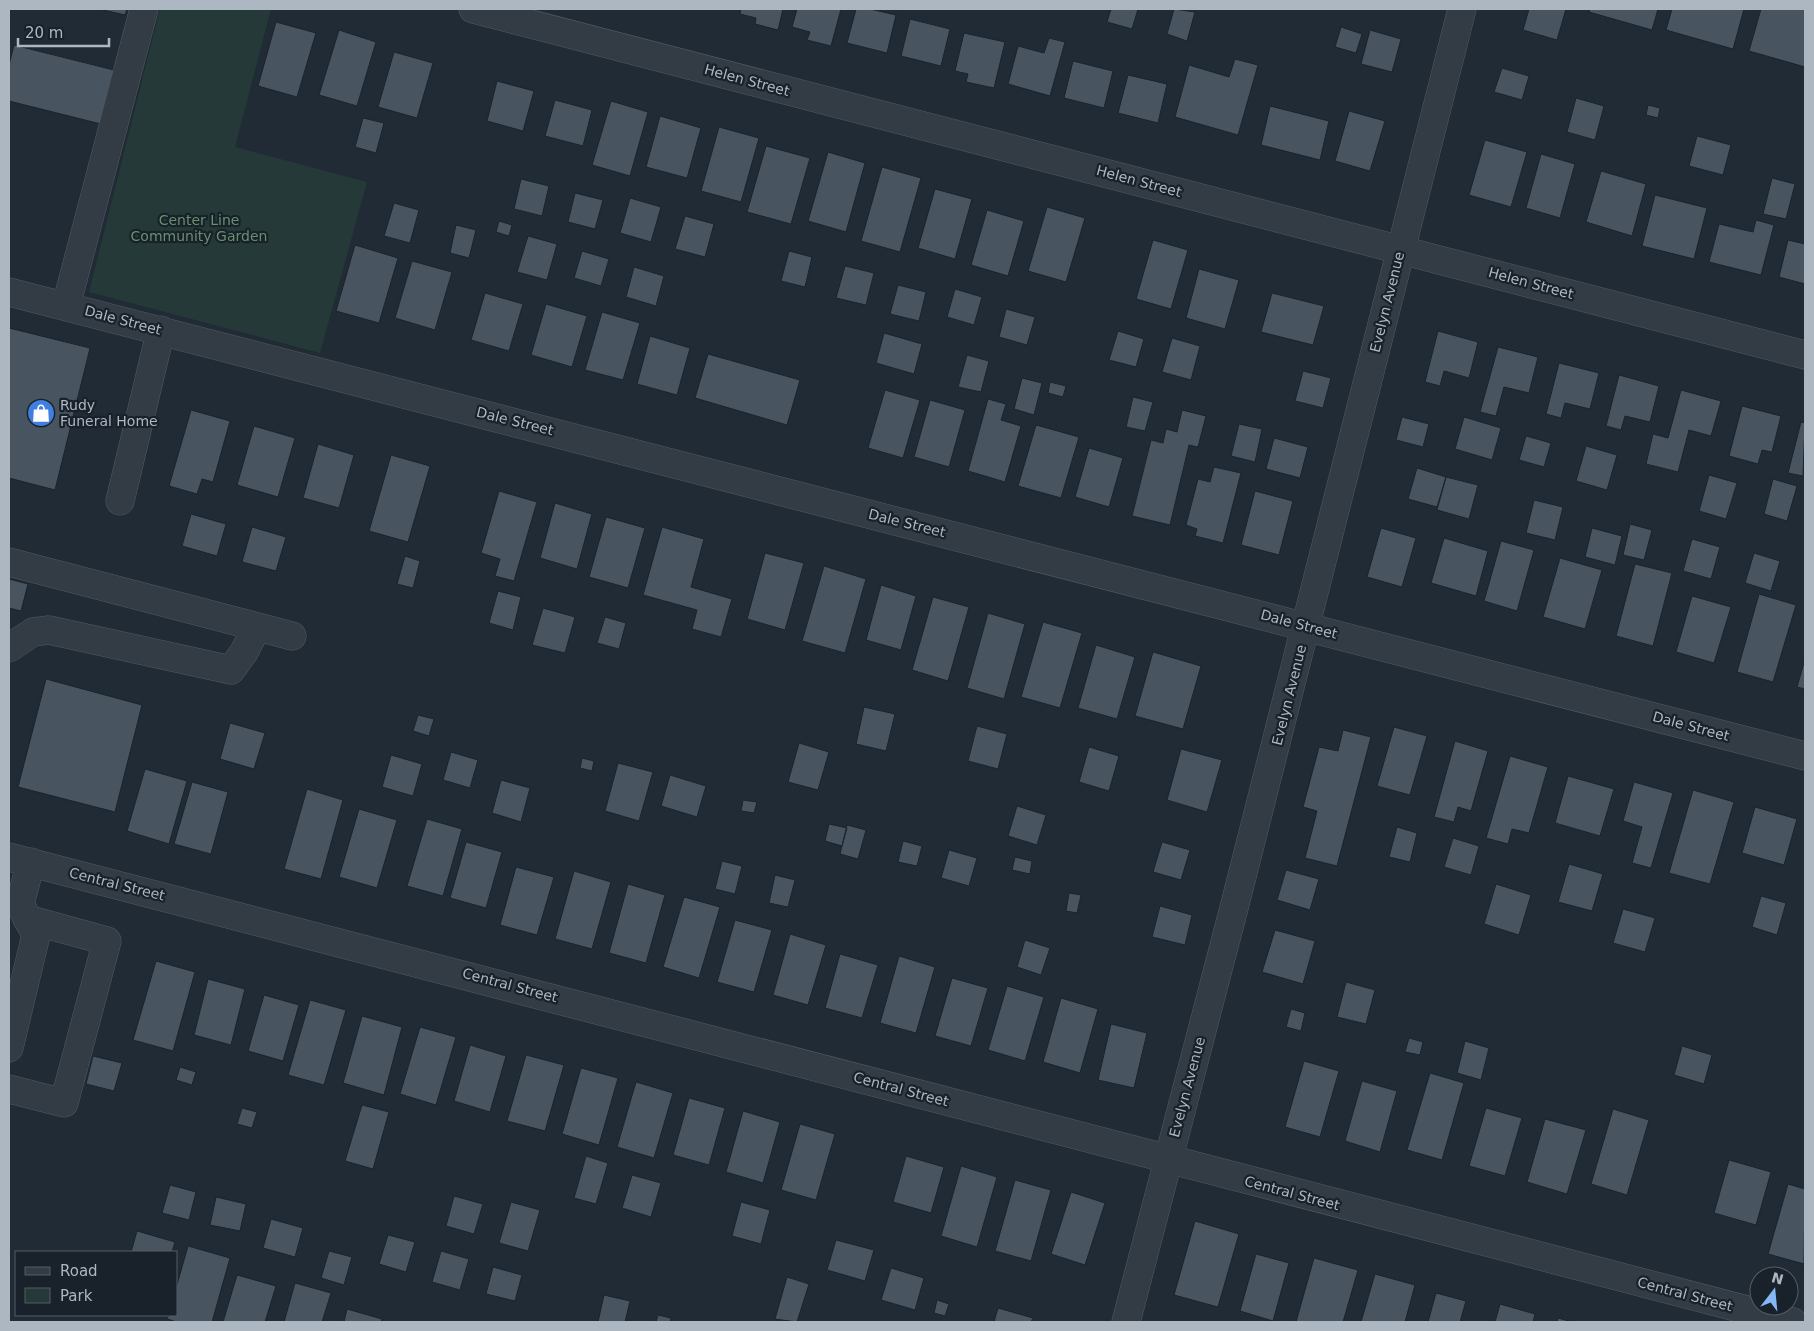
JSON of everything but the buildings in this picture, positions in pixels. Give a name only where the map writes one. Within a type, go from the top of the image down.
[{"type":"street","points":[[66,306],[144,9]]},
{"type":"street","name":"Helen Street","points":[[473,9],[1400,248],[1805,355]]},
{"type":"street","name":"Evelyn Avenue","points":[[1126,1322],[1306,625],[1462,9]]},
{"type":"street","name":"Dale Street","points":[[9,292],[1306,625],[1805,756]]},
{"type":"street","points":[[120,501],[162,330]]},
{"type":"street","points":[[9,562],[292,636]]},
{"type":"street","points":[[9,648],[33,632],[49,630],[231,670],[244,652],[257,627]]},
{"type":"street","points":[[9,1048],[36,935],[23,912],[20,859]]},
{"type":"street","name":"Central Street","points":[[20,859],[446,968],[1167,1160],[1793,1322]]},
{"type":"street","points":[[9,1088],[64,1103],[107,941],[23,912]]},
{"type":"green space","name":"Center Line Community Garden","points":[[160,9],[271,9],[235,147],[367,182],[320,353],[89,292]]},
{"type":"place","name":"Rudy Funeral Home","points":[[41,413]]}]
